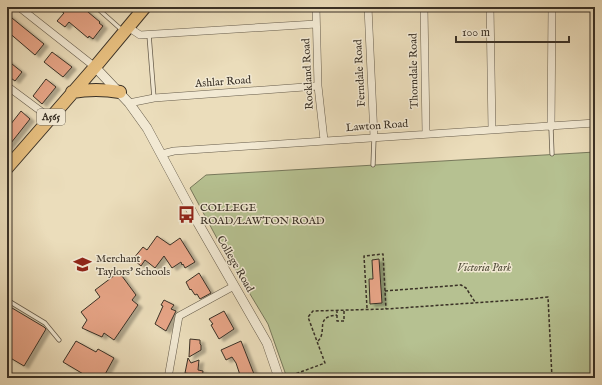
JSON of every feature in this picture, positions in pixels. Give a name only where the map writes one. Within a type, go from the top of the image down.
[{"type":"highway","name":"A565","points":[[7,168],[145,7]]},
{"type":"highway","points":[[72,92],[90,89],[107,89],[120,92]]},
{"type":"street","points":[[19,7],[95,67]]},
{"type":"street","name":"Rockland Road","points":[[316,7],[318,86],[324,140]]},
{"type":"street","name":"Ferndale Road","points":[[368,7],[374,137]]},
{"type":"street","name":"Thorndale Road","points":[[424,7],[426,134]]},
{"type":"street","points":[[490,7],[492,130]]},
{"type":"street","points":[[551,127],[552,7]]},
{"type":"street","points":[[126,29],[140,35],[149,35],[316,24]]},
{"type":"street","name":"College Road","points":[[95,67],[120,92],[147,128],[198,223],[267,343],[279,378]]},
{"type":"street","points":[[7,86],[50,118]]},
{"type":"street","name":"Ashlar Road","points":[[129,103],[154,98],[318,86]]},
{"type":"street","name":"Lawton Road","points":[[162,154],[174,151],[324,140],[551,127],[595,123]]},
{"type":"street","points":[[168,378],[179,316],[234,286]]},
{"type":"lane","points":[[96,7],[126,29]]},
{"type":"lane","points":[[149,35],[154,98]]},
{"type":"lane","points":[[551,127],[552,154]]},
{"type":"lane","points":[[373,165],[374,137]]},
{"type":"lane","points":[[7,300],[45,322],[59,340]]},
{"type":"path","points":[[366,309],[364,256],[383,254],[386,309]]},
{"type":"path","points":[[385,291],[461,285],[466,288],[475,302]]},
{"type":"path","points":[[285,378],[325,363],[308,317],[313,311],[386,309],[548,297],[552,378]]},
{"type":"path","points":[[337,310],[337,321],[344,321],[344,310]]},
{"type":"path","points":[[318,341],[322,335],[323,322],[331,315],[337,315]]},
{"type":"green space","name":"Victoria Park","points":[[595,152],[595,374],[503,378],[287,378],[268,324],[220,244],[190,188],[206,175]]},
{"type":"building","points":[[56,7],[82,7],[103,26],[93,39],[89,36],[88,38],[69,22],[65,27],[57,21],[64,13]]},
{"type":"building","points":[[7,14],[44,44],[35,55],[7,31]]},
{"type":"building","points":[[52,52],[72,67],[63,77],[44,62]]},
{"type":"building","points":[[7,60],[22,72],[15,81],[8,76],[10,74],[7,72]]},
{"type":"building","points":[[46,79],[56,87],[42,104],[33,96]]},
{"type":"building","points":[[21,111],[30,119],[7,148],[7,129]]},
{"type":"building","points":[[157,236],[170,245],[180,238],[195,262],[185,268],[181,262],[172,268],[164,256],[155,268],[145,260],[141,266],[133,259],[143,247],[147,250]]},
{"type":"building","points":[[379,259],[382,303],[370,304],[369,279],[373,279],[372,260]]},
{"type":"building","points":[[119,272],[136,295],[132,300],[138,305],[114,340],[104,333],[102,337],[82,328],[87,320],[81,312],[100,297],[95,290]]},
{"type":"building","points":[[199,273],[211,293],[200,299],[197,294],[195,295],[191,289],[190,290],[186,282]]},
{"type":"building","points":[[164,300],[174,305],[171,309],[176,311],[166,331],[155,324]]},
{"type":"building","points":[[7,305],[46,329],[24,366],[7,356]]},
{"type":"building","points":[[224,311],[234,329],[219,339],[211,325],[213,324],[209,319]]},
{"type":"building","points":[[190,339],[200,340],[201,350],[189,357]]},
{"type":"building","points":[[76,341],[96,352],[98,349],[114,358],[103,378],[90,378],[63,362]]},
{"type":"building","points":[[241,341],[254,374],[243,378],[241,378],[236,363],[232,357],[226,360],[221,350]]},
{"type":"building","points":[[188,358],[191,363],[199,360],[198,370],[203,371],[202,378],[191,378],[191,374],[185,373]]},
{"type":"place","name":"COLLEGE ROAD/LAWTON ROAD","points":[[187,214]]},
{"type":"place","name":"Merchant Taylors' Schools","points":[[83,265]]}]
